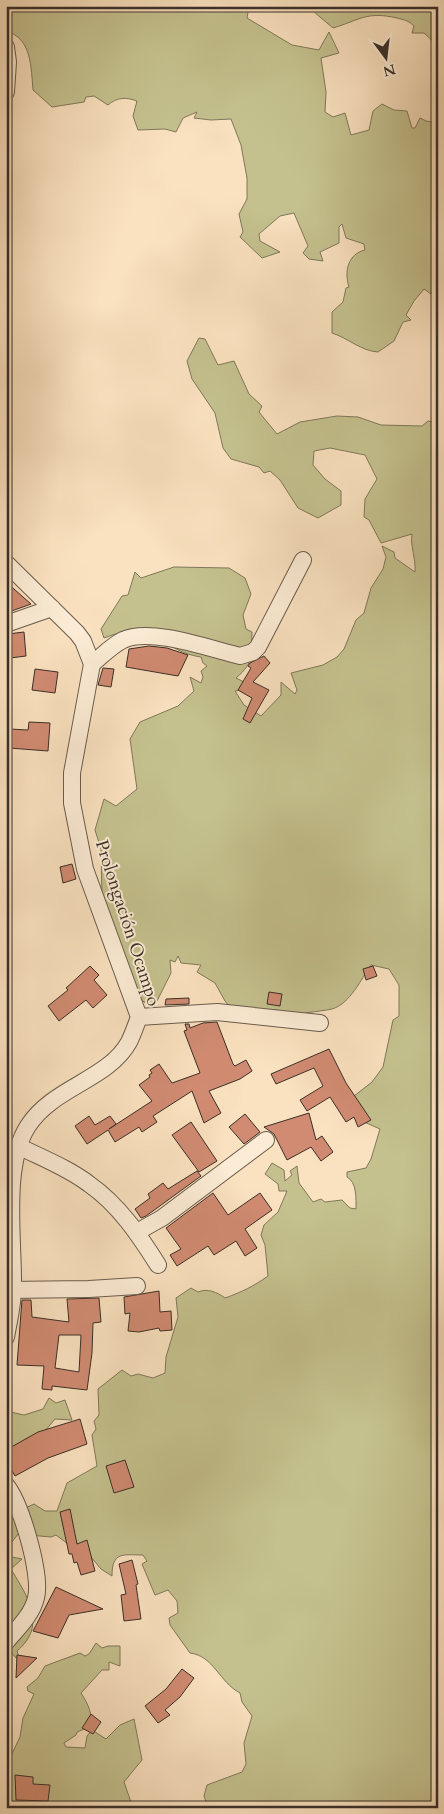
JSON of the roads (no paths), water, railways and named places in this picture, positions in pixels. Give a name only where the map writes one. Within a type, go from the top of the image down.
[{"type":"street","points":[[6,47],[8,62],[6,92]]},
{"type":"street","points":[[6,563],[83,641],[92,664],[124,639],[138,636],[170,640],[246,656],[258,646],[303,560]]},
{"type":"street","points":[[6,624],[52,608]]},
{"type":"street","name":"Prolongación Ocampo","points":[[6,1337],[10,1290],[12,1181],[18,1146],[28,1126],[47,1104],[115,1058],[129,1043],[139,1017],[91,886],[72,803],[72,773],[92,664]]},
{"type":"street","points":[[139,1017],[217,1012],[320,1023]]},
{"type":"street","points":[[137,1232],[162,1218],[266,1140]]},
{"type":"street","points":[[18,1146],[88,1183],[116,1207],[137,1232],[158,1265]]},
{"type":"street","points":[[10,1290],[137,1286]]},
{"type":"street","points":[[6,1485],[20,1507],[37,1586],[32,1611],[6,1642]]}]
